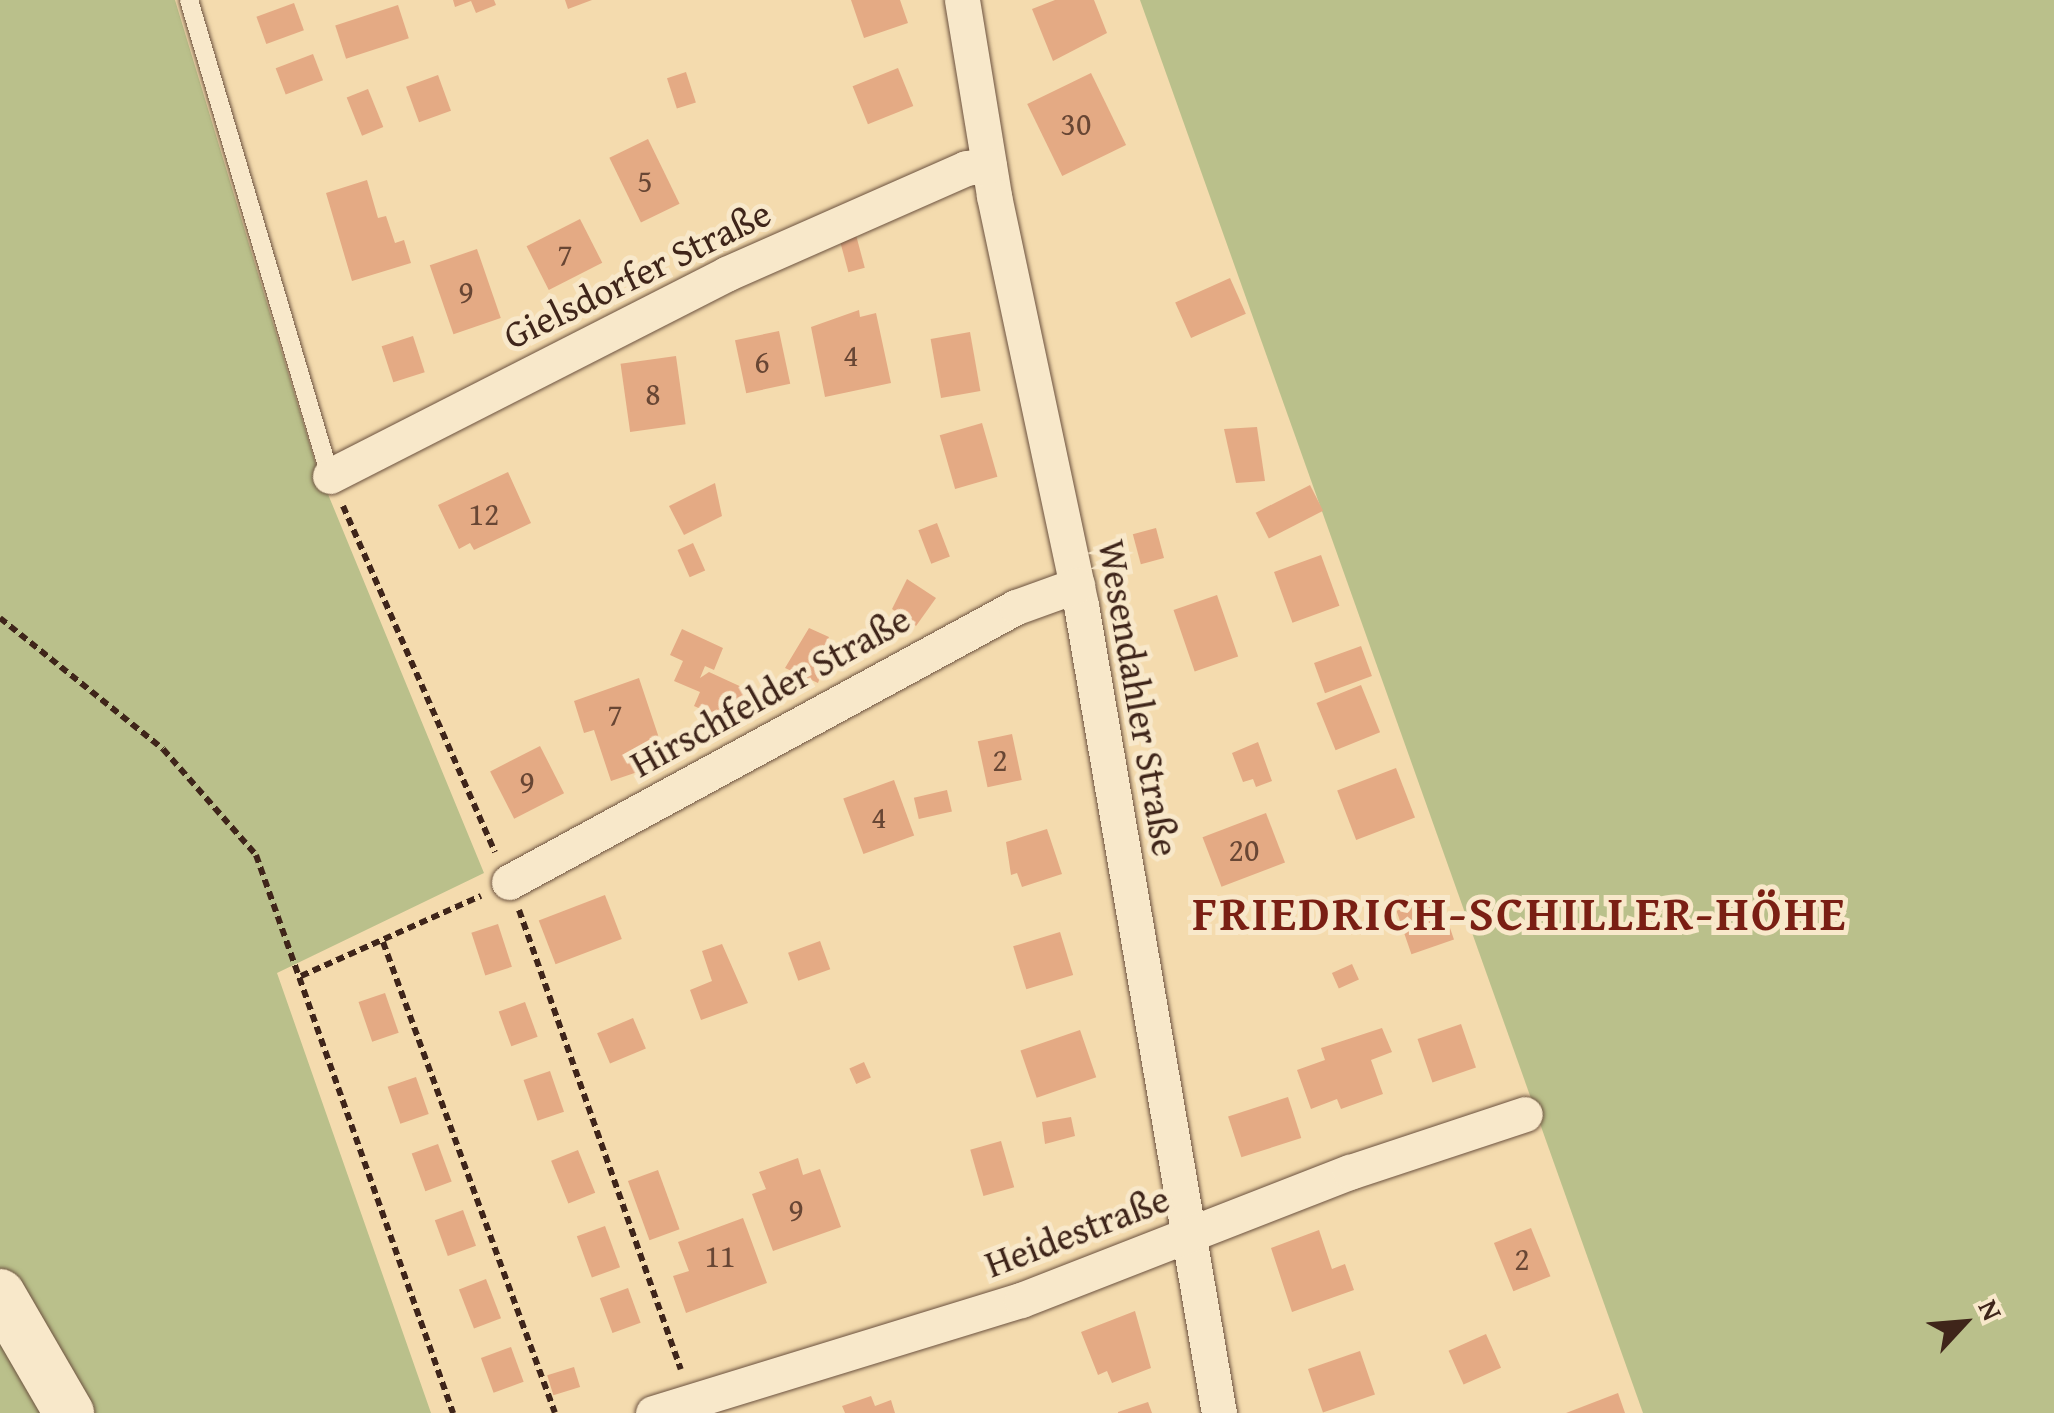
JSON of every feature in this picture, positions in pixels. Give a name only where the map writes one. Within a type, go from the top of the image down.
[{"type":"main road","points":[[0,1294],[69,1413]]},
{"type":"street","name":"Wesendahler Straße","points":[[962,0],[989,165],[1077,585],[1219,1413]]},
{"type":"street","name":"Gielsdorfer Straße","points":[[330,476],[726,274],[966,168],[989,165]]},
{"type":"street","name":"Hirschfelder Straße","points":[[509,882],[1016,607],[1077,585]]},
{"type":"street","name":"Heidestraße","points":[[653,1413],[1021,1300],[1188,1234],[1525,1114]]},
{"type":"lane","points":[[189,0],[330,476]]},
{"type":"path","points":[[330,476],[509,882],[692,1400]]},
{"type":"path","points":[[0,618],[162,749],[256,855],[453,1413]]},
{"type":"path","points":[[301,976],[509,882]]},
{"type":"path","points":[[383,942],[556,1413]]},
{"type":"green space","points":[[0,0],[175,0],[316,465],[484,873],[277,973],[431,1413],[0,1413]]},
{"type":"green space","points":[[1140,0],[2054,0],[2054,1413],[1643,1413]]},
{"type":"building","points":[[453,0],[494,0],[496,5],[476,13],[471,1],[455,7]]},
{"type":"building","points":[[565,0],[592,0],[568,9]]},
{"type":"building","points":[[851,0],[900,0],[908,23],[864,38]]},
{"type":"building","points":[[1055,0],[1094,0],[1107,33],[1053,61],[1032,9]]},
{"type":"building","points":[[294,3],[304,30],[266,44],[256,17]]},
{"type":"building","points":[[398,5],[409,38],[346,59],[335,25]]},
{"type":"building","points":[[313,54],[323,80],[286,94],[276,68]]},
{"type":"building","points":[[898,68],[913,106],[868,124],[853,86]]},
{"type":"building","points":[[686,72],[696,102],[677,109],[667,78]]},
{"type":"building","points":[[1091,73],[1126,145],[1062,176],[1027,104]]},
{"type":"building","points":[[438,75],[451,111],[419,122],[406,87]]},
{"type":"building","points":[[368,89],[383,127],[362,136],[347,98]]},
{"type":"building","points":[[648,139],[680,204],[641,223],[609,158]]},
{"type":"building","points":[[367,180],[378,218],[386,216],[395,243],[404,240],[411,263],[352,281],[326,193]]},
{"type":"building","points":[[580,219],[602,263],[549,290],[527,246]]},
{"type":"building","points":[[856,235],[865,268],[848,272],[840,239]]},
{"type":"building","points":[[477,249],[501,318],[453,334],[430,265]]},
{"type":"building","points":[[1230,278],[1246,314],[1191,338],[1175,302]]},
{"type":"building","points":[[859,310],[860,317],[876,313],[891,383],[825,397],[811,327]]},
{"type":"building","points":[[779,331],[790,384],[746,393],[735,340]]},
{"type":"building","points":[[970,332],[980,391],[941,398],[931,339]]},
{"type":"building","points":[[413,336],[425,372],[393,382],[382,346]]},
{"type":"building","points":[[676,356],[686,424],[630,432],[621,364]]},
{"type":"building","points":[[982,423],[997,477],[955,489],[940,435]]},
{"type":"building","points":[[1257,427],[1265,481],[1236,483],[1224,429]]},
{"type":"building","points":[[508,472],[531,523],[474,550],[470,543],[459,549],[438,505]]},
{"type":"building","points":[[715,483],[722,516],[684,535],[669,506]]},
{"type":"building","points":[[1310,485],[1323,511],[1269,539],[1256,513]]},
{"type":"building","points":[[937,523],[950,557],[931,564],[918,530]]},
{"type":"building","points":[[1156,528],[1164,558],[1141,564],[1133,534]]},
{"type":"building","points":[[693,543],[705,570],[690,577],[677,550]]},
{"type":"building","points":[[1321,555],[1339,606],[1292,623],[1274,572]]},
{"type":"building","points":[[907,579],[936,598],[916,626],[892,609]]},
{"type":"building","points":[[1217,595],[1238,656],[1195,671],[1174,610]]},
{"type":"building","points":[[809,628],[829,637],[818,660],[825,663],[818,683],[785,668]]},
{"type":"building","points":[[682,629],[723,648],[714,670],[705,666],[700,678],[709,672],[746,689],[732,723],[694,706],[700,692],[674,681],[683,661],[670,655]]},
{"type":"building","points":[[1361,646],[1372,676],[1325,693],[1314,663]]},
{"type":"building","points":[[639,678],[667,762],[611,781],[594,730],[584,733],[574,701]]},
{"type":"building","points":[[1361,685],[1380,732],[1336,750],[1316,703]]},
{"type":"building","points":[[1012,734],[1022,780],[988,787],[978,741]]},
{"type":"building","points":[[1258,742],[1272,781],[1256,787],[1253,779],[1243,782],[1232,753]]},
{"type":"building","points":[[540,746],[564,793],[514,819],[490,771]]},
{"type":"building","points":[[1396,768],[1415,817],[1356,840],[1337,791]]},
{"type":"building","points":[[894,780],[914,835],[863,854],[843,798]]},
{"type":"building","points":[[947,790],[952,811],[919,819],[914,798]]},
{"type":"building","points":[[1266,813],[1285,862],[1222,887],[1203,837]]},
{"type":"building","points":[[1047,829],[1062,874],[1022,887],[1017,873],[1011,875],[1006,842]]},
{"type":"building","points":[[605,895],[622,939],[556,964],[539,920]]},
{"type":"building","points":[[1439,896],[1454,939],[1411,954],[1396,911]]},
{"type":"building","points":[[498,924],[512,967],[485,975],[471,933]]},
{"type":"building","points":[[1060,932],[1073,975],[1026,989],[1013,946]]},
{"type":"building","points":[[820,941],[830,969],[798,981],[788,953]]},
{"type":"building","points":[[722,944],[748,1003],[701,1020],[690,990],[712,981],[702,951]]},
{"type":"building","points":[[1352,964],[1359,980],[1339,988],[1332,973]]},
{"type":"building","points":[[385,993],[399,1033],[372,1042],[359,1002]]},
{"type":"building","points":[[525,1002],[538,1037],[511,1046],[499,1012]]},
{"type":"building","points":[[633,1018],[646,1048],[610,1064],[597,1033]]},
{"type":"building","points":[[1461,1024],[1476,1067],[1432,1082],[1418,1039]]},
{"type":"building","points":[[1382,1028],[1392,1052],[1371,1060],[1383,1094],[1341,1109],[1337,1099],[1311,1109],[1297,1070],[1325,1060],[1321,1048]]},
{"type":"building","points":[[1080,1030],[1096,1077],[1037,1098],[1020,1051]]},
{"type":"building","points":[[864,1062],[871,1078],[856,1084],[849,1069]]},
{"type":"building","points":[[550,1071],[564,1112],[538,1121],[524,1080]]},
{"type":"building","points":[[416,1077],[429,1114],[400,1124],[388,1087]]},
{"type":"building","points":[[1288,1097],[1301,1138],[1241,1157],[1228,1116]]},
{"type":"building","points":[[1071,1117],[1075,1136],[1045,1144],[1042,1122]]},
{"type":"building","points":[[1001,1141],[1014,1187],[983,1196],[970,1150]]},
{"type":"building","points":[[438,1144],[452,1182],[425,1191],[412,1154]]},
{"type":"building","points":[[578,1150],[595,1193],[568,1204],[551,1161]]},
{"type":"building","points":[[798,1158],[803,1175],[820,1169],[841,1227],[773,1251],[752,1194],[766,1189],[759,1172]]},
{"type":"building","points":[[658,1170],[680,1229],[649,1240],[628,1181]]},
{"type":"building","points":[[463,1210],[476,1246],[448,1256],[435,1220]]},
{"type":"building","points":[[743,1218],[767,1283],[686,1313],[673,1276],[689,1271],[678,1242]]},
{"type":"building","points":[[605,1226],[620,1267],[592,1278],[577,1236]]},
{"type":"building","points":[[1531,1228],[1550,1276],[1513,1291],[1494,1243]]},
{"type":"building","points":[[1319,1230],[1332,1269],[1345,1264],[1354,1290],[1292,1312],[1271,1248]]},
{"type":"building","points":[[486,1279],[501,1318],[474,1329],[459,1289]]},
{"type":"building","points":[[628,1288],[641,1323],[612,1333],[600,1298]]},
{"type":"building","points":[[1135,1311],[1151,1368],[1112,1383],[1107,1371],[1098,1375],[1081,1332]]},
{"type":"building","points":[[1486,1334],[1501,1368],[1464,1384],[1449,1351]]},
{"type":"building","points":[[511,1347],[524,1382],[494,1393],[481,1358]]},
{"type":"building","points":[[1360,1351],[1375,1394],[1323,1412],[1308,1369]]},
{"type":"building","points":[[574,1367],[580,1387],[553,1395],[547,1375]]},
{"type":"building","points":[[1618,1393],[1625,1413],[1566,1413]]},
{"type":"building","points":[[871,1396],[875,1406],[891,1400],[895,1413],[845,1413],[842,1406]]},
{"type":"building","points":[[1148,1402],[1152,1413],[1118,1413],[1118,1412]]},
{"type":"district","name":"FRIEDRICH-SCHILLER-HÖHE","points":[[1520,913]]}]
